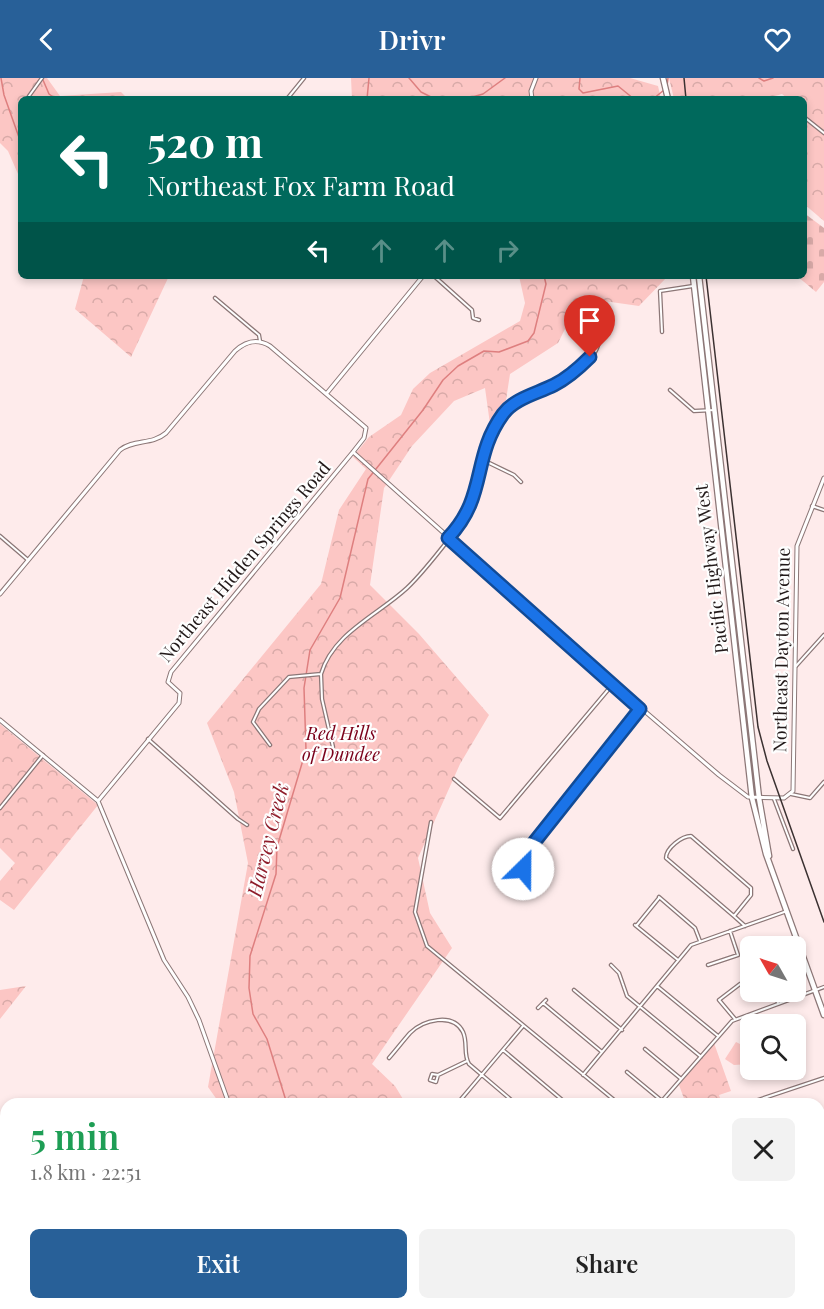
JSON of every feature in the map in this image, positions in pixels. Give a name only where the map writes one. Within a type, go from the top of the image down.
[{"type":"main road","points":[[663,78],[667,96]]},
{"type":"main road","name":"Pacific Highway West","points":[[693,279],[755,798],[769,856],[824,1015]]},
{"type":"main road","name":"Pacific Highway West","points":[[699,279],[755,798]]},
{"type":"street","points":[[29,96],[42,78]]},
{"type":"street","points":[[289,96],[304,78]]},
{"type":"street","points":[[532,96],[536,78]]},
{"type":"street","points":[[807,119],[824,133]]},
{"type":"street","points":[[327,393],[421,279]]},
{"type":"street","points":[[437,279],[472,310],[473,318],[478,320]]},
{"type":"street","points":[[662,332],[660,291],[694,286]]},
{"type":"street","points":[[215,298],[259,335],[260,341]]},
{"type":"street","points":[[333,747],[322,699],[321,674],[329,659],[353,630],[410,585],[470,509],[477,488],[481,459],[489,437],[508,408],[573,373],[598,347],[601,329]]},
{"type":"street","points":[[0,594],[120,450],[128,445],[162,437],[239,347],[247,342],[260,341],[270,346],[366,428],[364,438],[353,452],[640,709],[719,775],[755,798],[784,798],[791,794],[810,798],[824,782]]},
{"type":"street","points":[[670,390],[694,411],[715,410]]},
{"type":"street","name":"Northeast Hidden Springs Road","points":[[98,801],[180,701],[179,692],[168,682],[170,673],[353,452]]},
{"type":"street","points":[[481,459],[514,475],[521,482]]},
{"type":"street","name":"Northeast Dayton Avenue","points":[[791,794],[797,546],[824,478]]},
{"type":"street","points":[[812,506],[824,510]]},
{"type":"street","points":[[0,536],[28,560]]},
{"type":"street","points":[[794,667],[824,635]]},
{"type":"street","points":[[270,745],[256,727],[253,718],[285,679],[294,675],[321,674]]},
{"type":"street","points":[[454,779],[500,818],[613,684]]},
{"type":"street","points":[[526,856],[535,864],[528,871],[522,866],[526,856],[640,709]]},
{"type":"street","points":[[0,720],[98,801],[164,960],[188,997],[199,1020],[227,1098]]},
{"type":"street","points":[[148,739],[238,819],[248,825]]},
{"type":"street","points":[[0,808],[43,755]]},
{"type":"street","points":[[774,798],[794,849]]},
{"type":"street","points":[[432,822],[415,912],[425,942],[433,952],[612,1098]]},
{"type":"street","points":[[734,916],[751,895],[751,888],[687,836],[669,850],[666,858],[745,926]]},
{"type":"street","points":[[678,960],[636,925],[659,897],[693,926],[700,941]]},
{"type":"street","points":[[583,1075],[691,945],[788,911]]},
{"type":"street","points":[[708,965],[738,955],[730,931]]},
{"type":"street","points":[[611,965],[619,973],[627,996],[700,1056]]},
{"type":"street","points":[[735,1019],[719,1000],[740,984]]},
{"type":"street","points":[[657,986],[718,1036]]},
{"type":"street","points":[[664,1098],[735,1019],[824,987]]},
{"type":"street","points":[[574,990],[622,1030]]},
{"type":"street","points":[[538,1008],[546,1000]]},
{"type":"street","points":[[543,1003],[603,1052]]},
{"type":"street","points":[[389,1058],[412,1031],[440,1019],[456,1024],[462,1030],[467,1061],[509,1098]]},
{"type":"street","points":[[462,1098],[523,1026]]},
{"type":"street","points":[[645,1049],[681,1078]]},
{"type":"street","points":[[502,1050],[560,1098]]},
{"type":"street","points":[[438,1075],[467,1061]]},
{"type":"street","points":[[627,1072],[658,1098]]},
{"type":"street","points":[[764,1098],[824,1078]]},
{"type":"green space","points":[[0,78],[47,78],[60,96],[18,96],[18,174],[8,151],[0,143]]},
{"type":"green space","points":[[351,78],[630,78],[658,86],[660,96],[352,96]]},
{"type":"green space","points":[[669,78],[824,78],[824,221],[807,207],[807,96],[784,96],[782,94],[775,96],[673,96]]},
{"type":"green space","points":[[121,92],[125,96],[60,96]]},
{"type":"green space","points":[[807,215],[824,228],[824,282],[816,292],[801,279],[807,279]]},
{"type":"green space","points":[[83,279],[168,279],[131,357],[75,309]]},
{"type":"green space","name":"Red Hills of Dundee","points":[[520,279],[665,279],[639,306],[604,301],[578,303],[558,343],[510,374],[506,400],[490,424],[485,388],[454,401],[412,446],[384,488],[370,585],[419,634],[489,715],[460,764],[418,858],[430,913],[452,948],[372,1064],[395,1086],[402,1098],[216,1098],[208,1087],[248,863],[234,792],[207,723],[321,584],[339,510],[366,469],[353,457],[369,437],[401,415],[413,389],[430,373],[520,321],[525,303]]},
{"type":"green space","points":[[0,724],[98,805],[14,910],[0,900],[0,881],[15,863],[0,848]]},
{"type":"green space","points":[[26,986],[0,1019],[0,990]]},
{"type":"green space","points":[[736,1042],[740,1044],[740,1065],[734,1065],[725,1059]]},
{"type":"green space","points":[[714,1043],[731,1091],[719,1095],[720,1098],[684,1098],[679,1085]]},
{"type":"waterway","points":[[1,78],[4,95],[18,135]]},
{"type":"waterway","points":[[367,96],[369,78]]},
{"type":"waterway","points":[[409,78],[421,92],[429,96]]},
{"type":"waterway","points":[[476,96],[483,94],[505,78]]},
{"type":"waterway","points":[[580,78],[579,89],[583,93],[618,86],[630,96]]},
{"type":"waterway","points":[[667,86],[668,78]]},
{"type":"waterway","points":[[759,78],[764,81],[773,78]]},
{"type":"waterway","points":[[43,80],[52,96]]},
{"type":"waterway","points":[[657,96],[664,90]]},
{"type":"waterway","name":"Harvey Creek","points":[[285,1098],[267,1039],[253,1014],[249,988],[250,956],[276,874],[277,847],[306,750],[304,688],[310,650],[340,598],[368,479],[423,410],[443,380],[458,366],[484,351],[499,352],[528,341],[534,333],[546,284],[545,279]]},
{"type":"railway","points":[[684,78],[686,96]]},
{"type":"railway","points":[[706,279],[758,727],[767,761],[824,922]]},
{"type":"route","points":[[523,869],[522,866],[532,845],[640,709],[448,538],[461,523],[474,500],[481,459],[486,444],[502,415],[518,400],[568,378],[590,357]]}]
